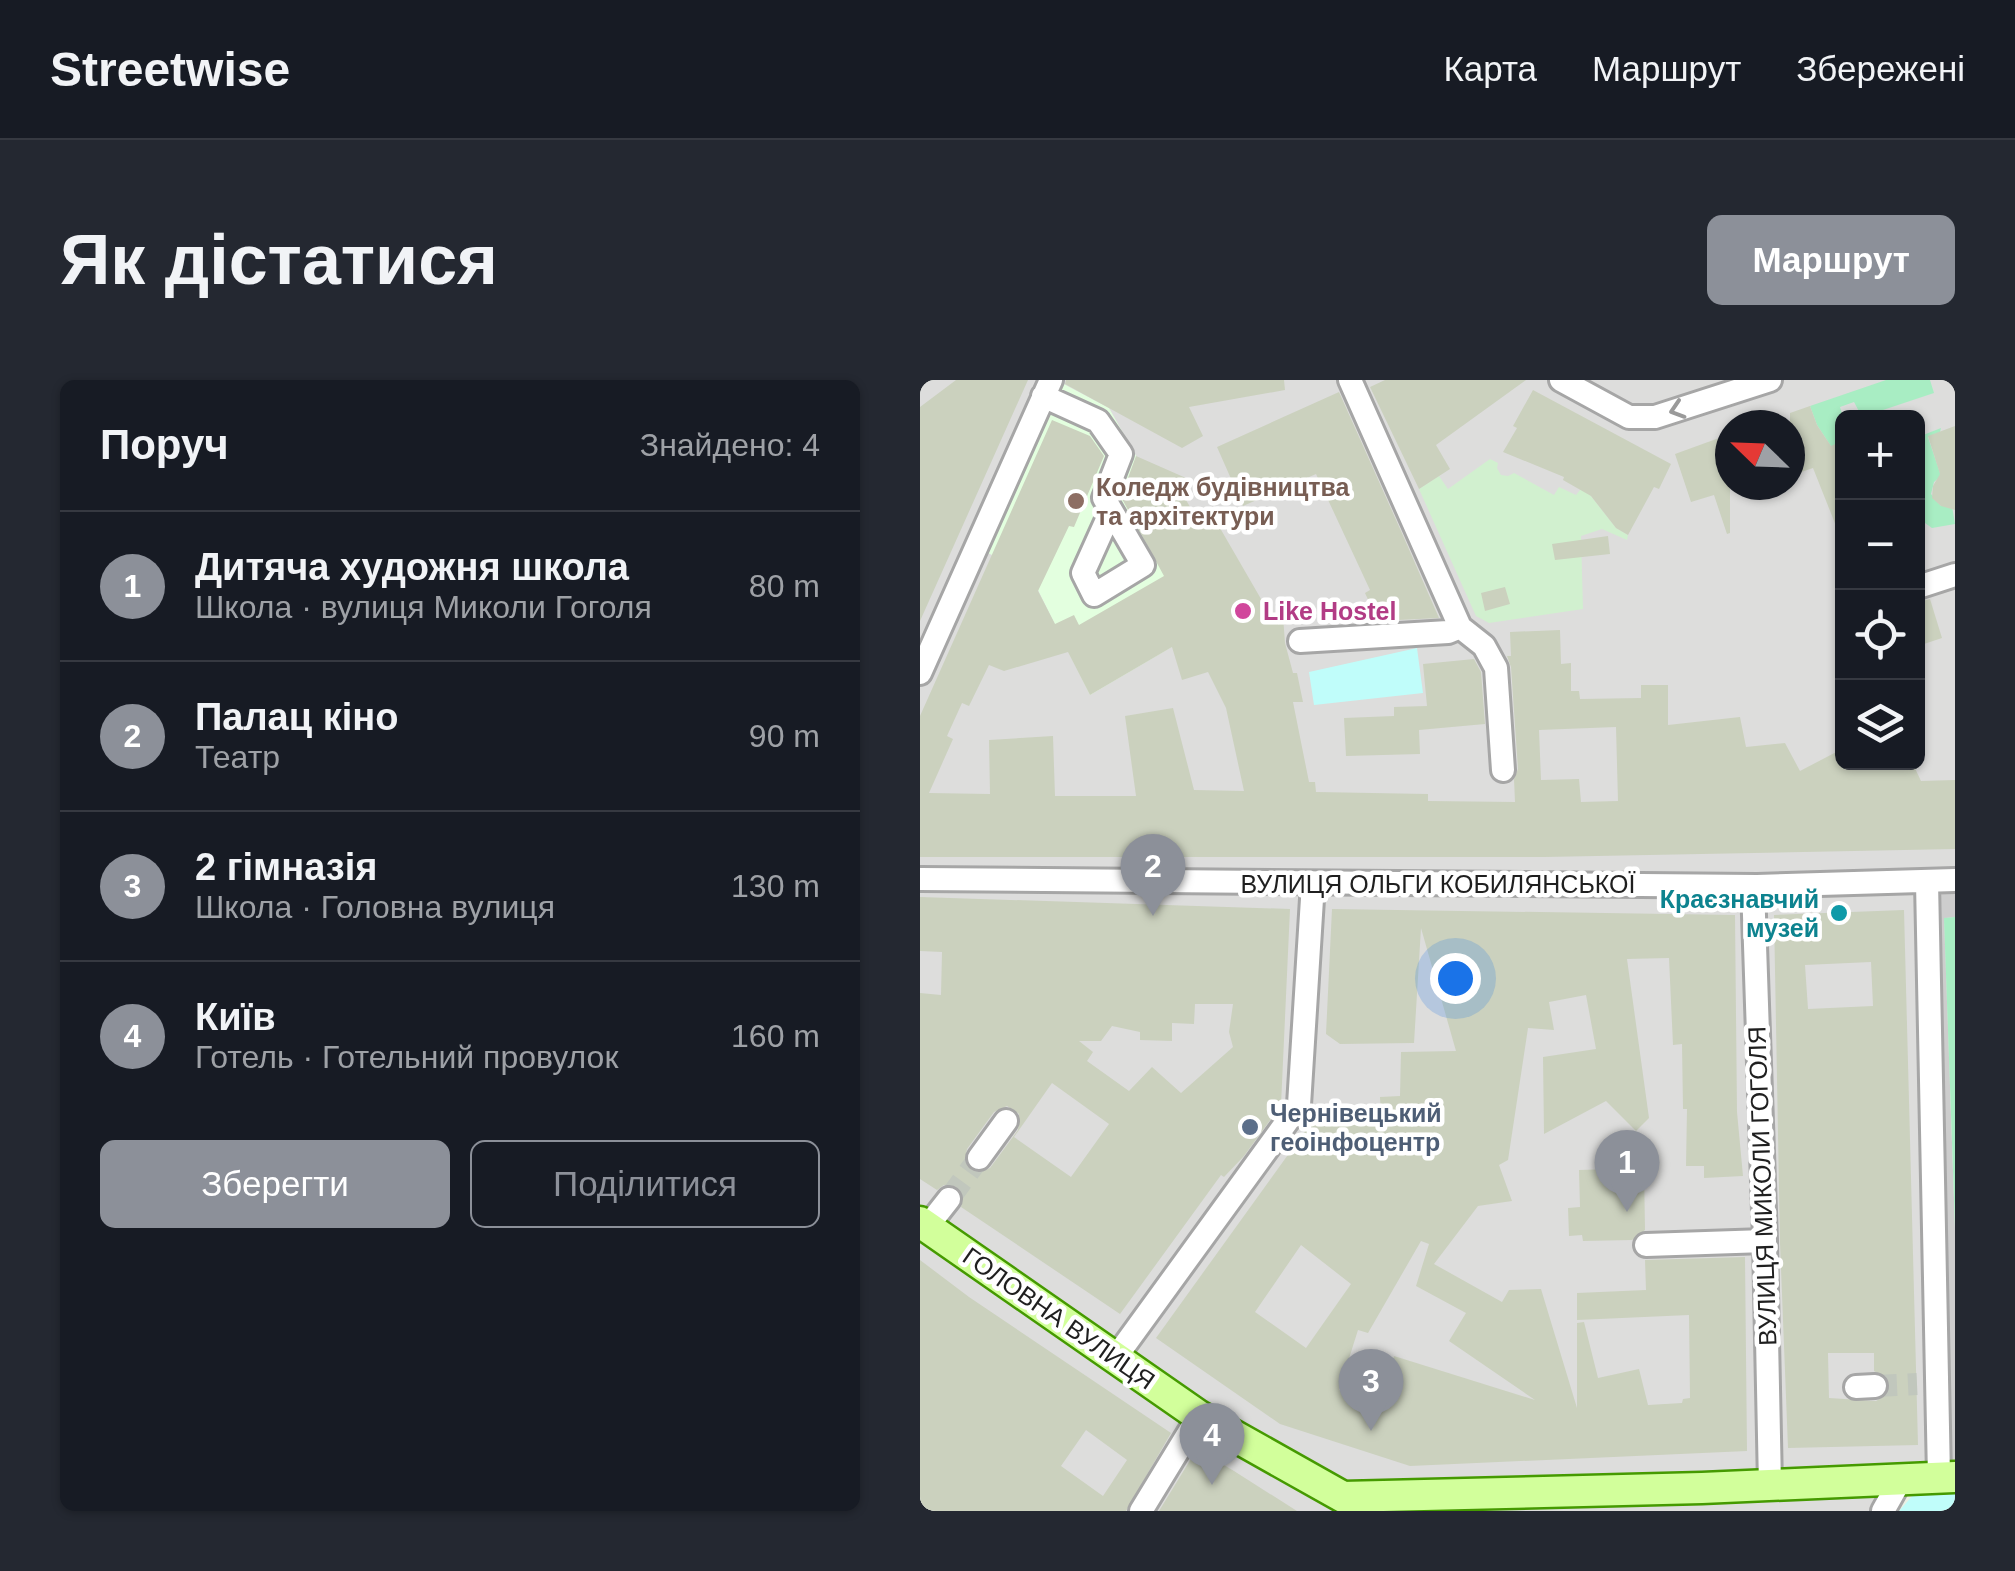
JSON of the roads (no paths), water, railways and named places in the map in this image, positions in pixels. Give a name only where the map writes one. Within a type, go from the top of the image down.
[{"type":"main road","name":"ГОЛОВНА ВУЛИЦЯ","points":[[924,1225],[1199,1416],[1353,1504],[1947,1477]]},
{"type":"street","points":[[1350,380],[1460,627],[1484,646],[1496,668],[1503,770]]},
{"type":"street","points":[[1561,380],[1629,416],[1655,417],[1770,380]]},
{"type":"street","points":[[920,673],[1047,388],[1098,421],[1121,454],[1104,498],[1112,511]]},
{"type":"street","points":[[1925,586],[1955,575]]},
{"type":"street","points":[[1300,641],[1448,632],[1460,627]]},
{"type":"street","name":"ВУЛИЦЯ ОЛЬГИ КОБИЛЯНСЬКОЇ","points":[[920,878],[1752,886],[1955,880]]},
{"type":"street","points":[[1928,882],[1928,1384],[1947,1477]]},
{"type":"street","points":[[1116,1358],[1300,1104],[1314,883]]},
{"type":"street","name":"ВУЛИЦЯ МИКОЛИ ГОГОЛЯ","points":[[1752,886],[1770,1485]]},
{"type":"street","points":[[979,1158],[1006,1121]]},
{"type":"street","points":[[924,1225],[949,1199]]},
{"type":"street","points":[[1646,1245],[1765,1241]]},
{"type":"street","points":[[1142,1511],[1199,1416]]},
{"type":"street","points":[[1882,1511],[1900,1479]]},
{"type":"tunnel","points":[[949,1199],[979,1158]]},
{"type":"tunnel","points":[[1875,1386],[1917,1384]]},
{"type":"place","name":"Коледж будівництва та архітектури","points":[[1076,501]]},
{"type":"place","name":"Like Hostel","points":[[1243,611]]},
{"type":"place","name":"Краєзнавчий музей","points":[[1839,913]]},
{"type":"place","name":"Палац кіно","points":[[1153,916]]},
{"type":"place","name":"Чернівецький геоінфоцентр","points":[[1250,1127]]},
{"type":"place","name":"Дитяча художня школа","points":[[1627,1212]]},
{"type":"place","name":"2 гімназія","points":[[1371,1431]]},
{"type":"place","name":"Київ","points":[[1212,1485]]}]
